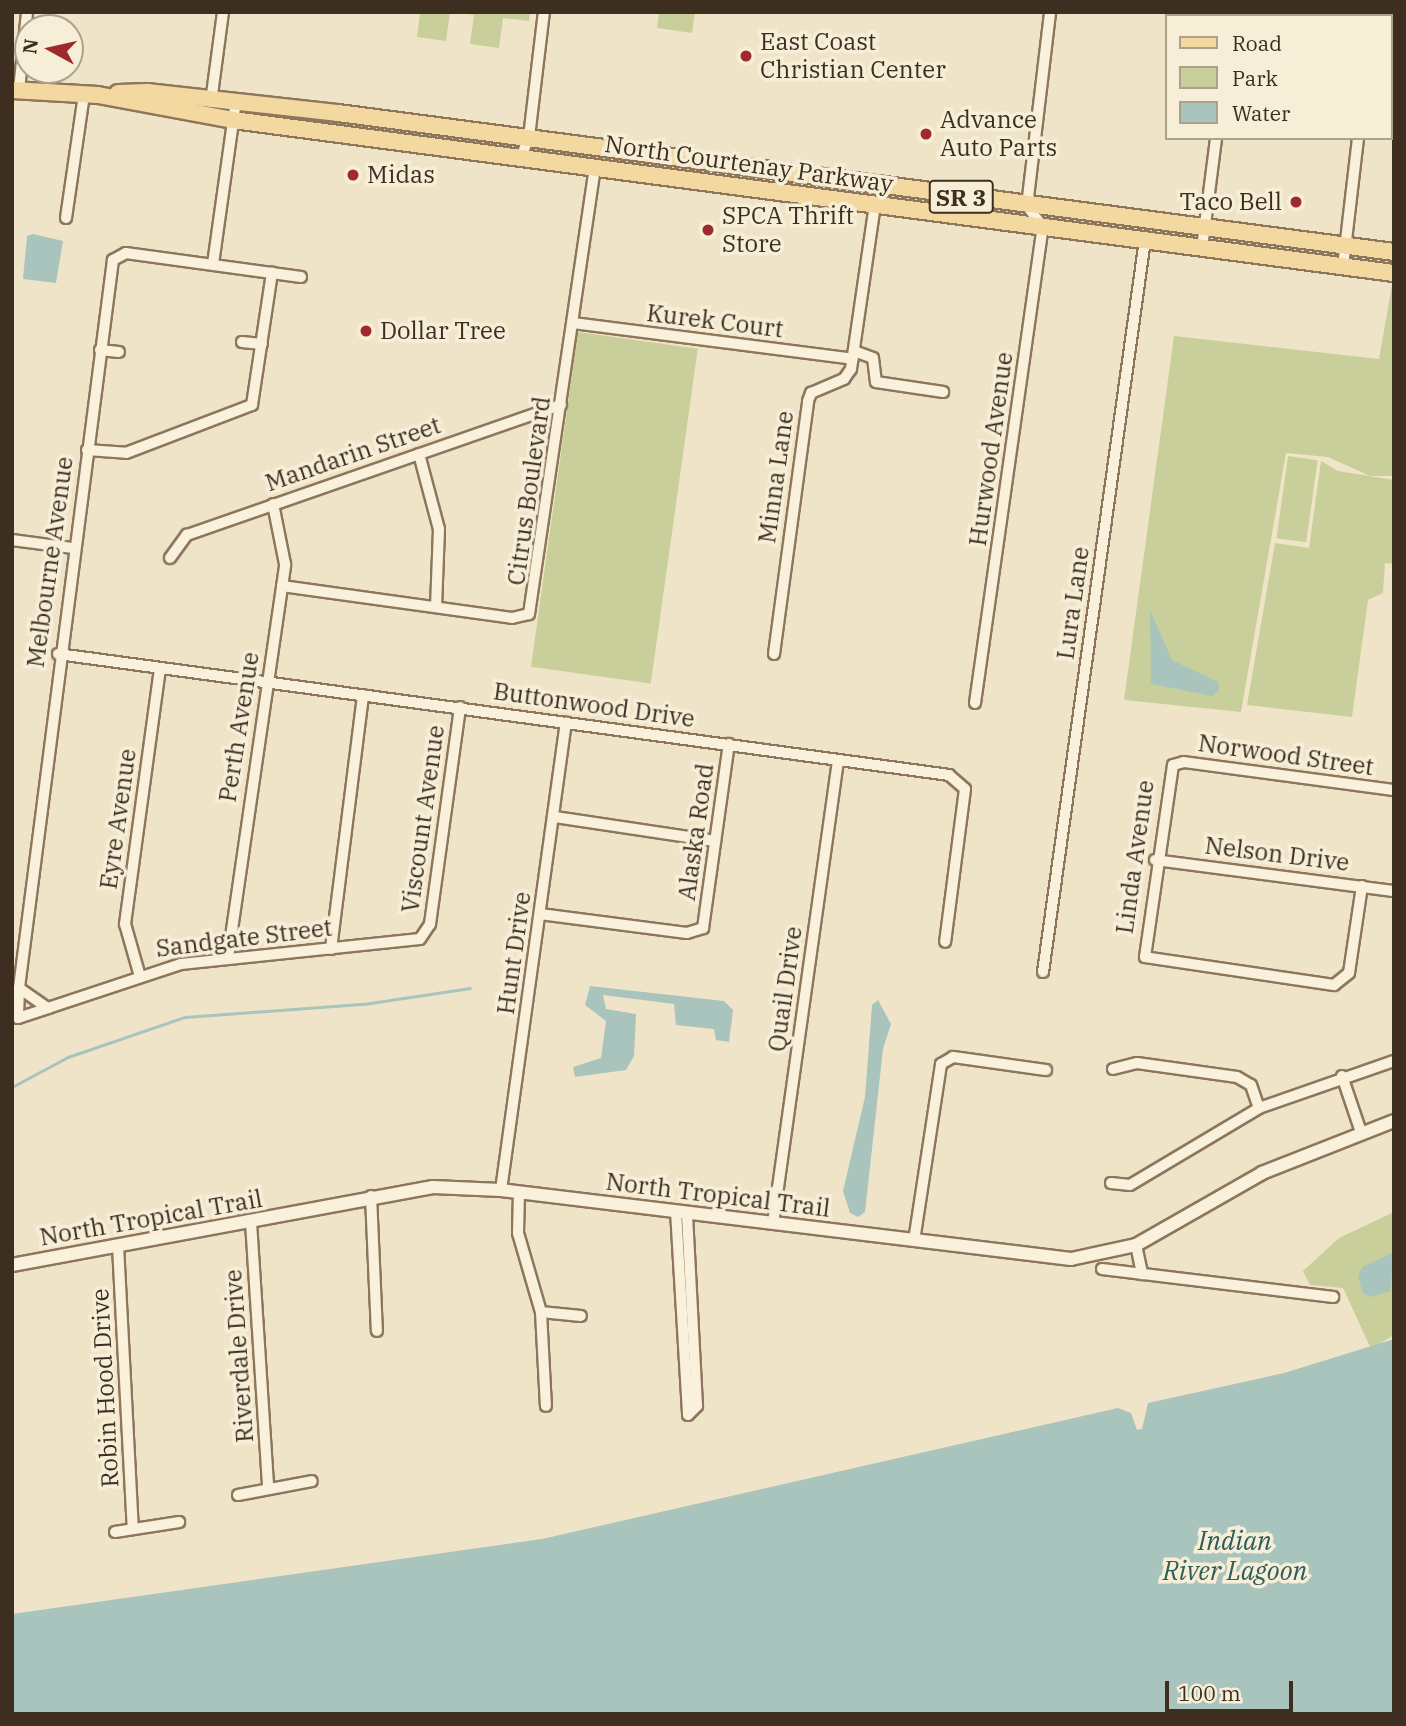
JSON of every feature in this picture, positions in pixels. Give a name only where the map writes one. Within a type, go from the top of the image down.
[{"type":"main road","name":"North Courtenay Parkway","points":[[15,90],[91,94],[148,92],[211,97],[1394,252]]},
{"type":"main road","name":"North Courtenay Parkway","points":[[91,94],[233,120],[1394,273]]},
{"type":"street","points":[[15,90],[27,12]]},
{"type":"street","points":[[209,116],[223,12]]},
{"type":"street","points":[[521,157],[529,137],[544,12]]},
{"type":"street","points":[[1043,227],[1027,206],[1050,12]]},
{"type":"street","points":[[66,218],[91,94]]},
{"type":"street","points":[[236,101],[213,264],[301,277]]},
{"type":"street","points":[[1202,247],[1216,140]]},
{"type":"street","points":[[1343,266],[1358,140]]},
{"type":"street","name":"Citrus Boulevard","points":[[282,586],[512,618],[533,608],[595,166]]},
{"type":"street","points":[[875,204],[853,355],[873,358],[876,382],[943,392]]},
{"type":"street","name":"Hurwood Avenue","points":[[975,703],[1043,227]]},
{"type":"street","name":"Lura Lane","points":[[1043,972],[1145,240]]},
{"type":"street","name":"Melbourne Avenue","points":[[48,1008],[18,1018],[19,988],[58,654],[100,350],[116,257],[126,253],[213,264]]},
{"type":"street","points":[[87,450],[125,453],[244,411],[256,398],[272,273]]},
{"type":"street","name":"Kurek Court","points":[[573,323],[853,355]]},
{"type":"street","points":[[242,342],[262,344]]},
{"type":"street","points":[[100,350],[119,352]]},
{"type":"street","name":"Minna Lane","points":[[774,654],[808,401],[817,389],[844,379],[853,355]]},
{"type":"street","name":"Mandarin Street","points":[[170,558],[187,535],[561,405]]},
{"type":"street","points":[[419,454],[439,529],[436,607]]},
{"type":"street","name":"Perth Avenue","points":[[228,957],[266,681],[282,586],[284,542],[273,504]]},
{"type":"street","points":[[12,540],[73,548]]},
{"type":"street","name":"Buttonwood Drive","points":[[58,654],[729,744],[960,780],[965,789],[945,942]]},
{"type":"street","name":"Eyre Avenue","points":[[139,973],[125,924],[160,668]]},
{"type":"street","points":[[331,948],[363,695]]},
{"type":"street","name":"Viscount Avenue","points":[[425,935],[460,707]]},
{"type":"street","name":"Hunt Drive","points":[[501,1190],[555,817],[566,722]]},
{"type":"street","name":"Alaska Road","points":[[540,914],[695,932],[705,923],[729,744]]},
{"type":"street","name":"Quail Drive","points":[[774,1223],[838,761]]},
{"type":"street","name":"Norwood Street","points":[[1173,765],[1184,762],[1394,790]]},
{"type":"street","name":"Linda Avenue","points":[[1173,765],[1155,860],[1145,957],[1334,985],[1349,973],[1362,886]]},
{"type":"street","points":[[555,817],[715,841]]},
{"type":"street","name":"Nelson Drive","points":[[1155,860],[1394,891]]},
{"type":"street","name":"Sandgate Street","points":[[48,1008],[139,973],[228,957],[331,948],[425,935]]},
{"type":"street","points":[[19,988],[48,1008]]},
{"type":"street","points":[[914,1241],[941,1064],[953,1057],[1046,1070]]},
{"type":"street","points":[[1111,1184],[1130,1185],[1259,1108],[1342,1076],[1394,1061]]},
{"type":"street","points":[[1113,1069],[1137,1063],[1237,1077],[1251,1085],[1259,1108]]},
{"type":"street","points":[[1342,1076],[1361,1132]]},
{"type":"street","name":"North Tropical Trail","points":[[12,1265],[251,1222],[371,1196],[433,1187],[519,1192],[1059,1260],[1136,1245],[1262,1173],[1394,1121]]},
{"type":"street","points":[[519,1192],[518,1233],[541,1312],[546,1406]]},
{"type":"street","points":[[371,1196],[377,1331]]},
{"type":"street","points":[[682,1212],[693,1316],[695,1414],[688,1415],[685,1406],[681,1317],[682,1212]]},
{"type":"street","name":"Riverdale Drive","points":[[251,1222],[268,1487]]},
{"type":"street","points":[[1136,1245],[1142,1274]]},
{"type":"street","name":"Robin Hood Drive","points":[[118,1246],[133,1528]]},
{"type":"street","points":[[1102,1269],[1333,1297]]},
{"type":"street","points":[[541,1312],[581,1316]]},
{"type":"street","points":[[681,1317],[693,1316]]},
{"type":"street","points":[[238,1495],[312,1480]]},
{"type":"street","points":[[115,1532],[178,1522]]},
{"type":"green space","points":[[420,12],[450,12],[446,41],[417,37]]},
{"type":"green space","points":[[457,12],[530,12],[529,21],[503,18],[499,48],[470,44],[474,15]]},
{"type":"green space","points":[[659,12],[695,12],[692,33],[657,28]]},
{"type":"green space","points":[[1394,273],[1394,476],[1370,476],[1328,457],[1286,453],[1241,712],[1124,700],[1174,336],[1379,359]]},
{"type":"green space","points":[[578,332],[698,349],[651,684],[531,667]]},
{"type":"green space","points":[[1288,456],[1318,460],[1306,542],[1276,538]]},
{"type":"green space","points":[[1321,461],[1338,471],[1394,480],[1394,564],[1385,563],[1383,593],[1368,600],[1352,717],[1247,705],[1275,543],[1309,548]]},
{"type":"green space","points":[[1394,1212],[1394,1335],[1371,1349],[1343,1288],[1310,1285],[1303,1271],[1339,1238]]},
{"type":"water","points":[[33,234],[63,241],[56,283],[23,279],[27,236]]},
{"type":"water","points":[[1150,610],[1172,660],[1218,682],[1219,690],[1212,696],[1151,684]]},
{"type":"water","points":[[590,986],[724,1001],[733,1010],[729,1042],[716,1040],[714,1029],[676,1025],[674,1004],[603,995],[606,1009],[636,1014],[634,1056],[626,1070],[575,1077],[573,1067],[601,1058],[606,1021],[585,1005]]},
{"type":"water","points":[[878,1000],[891,1024],[883,1049],[865,1212],[858,1217],[850,1213],[843,1191],[865,1097],[872,1005]]},
{"type":"water","points":[[1394,1252],[1390,1291],[1370,1297],[1363,1293],[1358,1277],[1362,1267]]},
{"type":"water","name":"Indian River Lagoon","points":[[1394,1339],[1394,1714],[12,1714],[12,1614],[542,1539],[1118,1408],[1131,1413],[1137,1430],[1142,1429],[1148,1403],[1284,1373]]},
{"type":"waterway","points":[[12,1087],[68,1057],[185,1017],[364,1004],[470,988]]},
{"type":"place","name":"East Coast Christian Center","points":[[746,56]]},
{"type":"place","name":"Advance Auto Parts","points":[[926,134]]},
{"type":"place","name":"Midas","points":[[353,175]]},
{"type":"place","name":"Taco Bell","points":[[1296,202]]},
{"type":"place","name":"SPCA Thrift Store","points":[[708,230]]},
{"type":"place","name":"Dollar Tree","points":[[366,331]]}]
